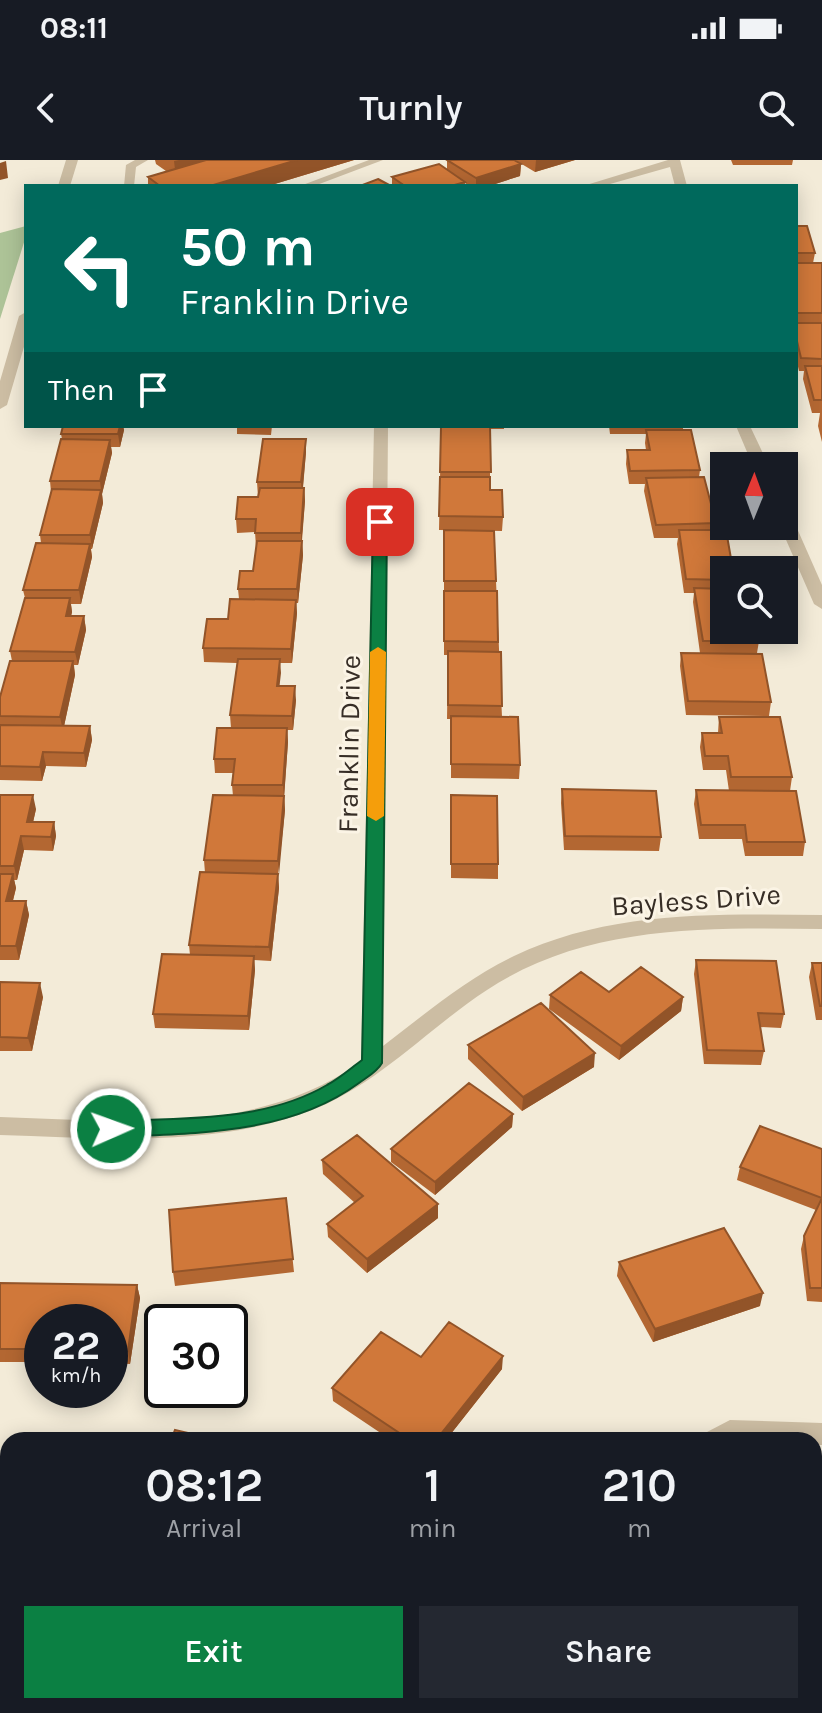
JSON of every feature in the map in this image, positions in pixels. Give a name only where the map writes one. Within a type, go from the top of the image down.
[{"type":"street","points":[[65,184],[72,160]]},
{"type":"street","points":[[596,184],[674,161],[680,184]]},
{"type":"street","points":[[0,405],[24,323]]},
{"type":"street","name":"Franklin Drive","points":[[372,1063],[381,428]]},
{"type":"street","points":[[744,428],[755,452]]},
{"type":"street","points":[[794,540],[822,604]]},
{"type":"street","name":"Bayless Drive","points":[[0,1126],[111,1129],[203,1125],[274,1115],[333,1091],[482,982],[536,953],[625,927],[714,921],[822,922]]},
{"type":"street","points":[[728,1432],[761,1432]]},
{"type":"lane","points":[[129,184],[131,165],[143,160]]},
{"type":"lane","points":[[311,184],[378,160]]},
{"type":"green space","points":[[24,227],[24,242],[0,319],[0,233]]},
{"type":"building","points":[[206,160],[297,160],[217,184],[157,184],[148,177]]},
{"type":"building","points":[[447,160],[514,160],[521,164],[476,178]]},
{"type":"building","points":[[439,164],[465,182],[402,184],[392,177]]},
{"type":"building","points":[[378,179],[387,184],[365,184]]},
{"type":"building","points":[[798,226],[807,226],[815,253],[798,253]]},
{"type":"building","points":[[798,263],[822,263],[822,313],[798,313]]},
{"type":"building","points":[[798,323],[822,323],[822,359],[801,358]]},
{"type":"building","points":[[805,366],[822,366],[822,400],[814,400]]},
{"type":"building","points":[[62,428],[120,428],[118,434],[61,434]]},
{"type":"building","points":[[441,428],[490,428],[491,472],[440,472]]},
{"type":"building","points":[[646,430],[691,430],[700,470],[630,471],[627,450],[650,450]]},
{"type":"building","points":[[61,439],[110,440],[100,481],[50,481]]},
{"type":"building","points":[[263,439],[306,439],[301,482],[257,482]]},
{"type":"building","points":[[440,477],[490,477],[490,490],[502,490],[503,517],[439,516]]},
{"type":"building","points":[[704,477],[710,500],[710,523],[656,525],[646,478]]},
{"type":"building","points":[[260,488],[304,488],[301,533],[255,533],[256,519],[236,519],[238,497],[258,497]]},
{"type":"building","points":[[52,489],[101,490],[90,535],[40,535]]},
{"type":"building","points":[[444,530],[494,531],[496,581],[444,581]]},
{"type":"building","points":[[679,530],[710,530],[710,540],[728,540],[731,556],[710,556],[710,580],[686,579]]},
{"type":"building","points":[[257,541],[302,541],[297,589],[238,589],[240,571],[253,571]]},
{"type":"building","points":[[36,543],[90,544],[79,590],[23,590]]},
{"type":"building","points":[[694,588],[710,589],[710,641],[703,641]]},
{"type":"building","points":[[444,591],[497,591],[498,642],[444,641]]},
{"type":"building","points":[[25,598],[70,598],[66,616],[84,616],[75,652],[10,651]]},
{"type":"building","points":[[230,599],[296,600],[291,649],[203,648],[207,619],[228,619]]},
{"type":"building","points":[[448,651],[501,652],[502,706],[448,705]]},
{"type":"building","points":[[681,653],[762,654],[771,702],[688,701]]},
{"type":"building","points":[[238,659],[280,659],[277,686],[295,686],[292,716],[230,715]]},
{"type":"building","points":[[10,661],[73,661],[60,717],[0,716],[0,697]]},
{"type":"building","points":[[451,716],[518,717],[520,765],[451,764]]},
{"type":"building","points":[[719,717],[780,717],[792,777],[731,777],[728,756],[705,756],[702,733],[722,733]]},
{"type":"building","points":[[0,725],[90,726],[84,753],[43,752],[40,767],[0,766]]},
{"type":"building","points":[[217,728],[287,728],[283,785],[232,785],[235,759],[214,759]]},
{"type":"building","points":[[562,789],[656,791],[661,837],[565,836]]},
{"type":"building","points":[[696,790],[796,791],[805,842],[747,842],[745,825],[701,825]]},
{"type":"building","points":[[0,795],[33,795],[27,822],[54,822],[51,837],[21,836],[14,866],[0,866]]},
{"type":"building","points":[[213,795],[284,796],[278,861],[204,860]]},
{"type":"building","points":[[451,795],[497,796],[498,864],[451,864]]},
{"type":"building","points":[[200,872],[278,874],[269,947],[189,945]]},
{"type":"building","points":[[0,874],[13,874],[6,901],[26,901],[16,946],[0,946]]},
{"type":"building","points":[[162,954],[254,956],[248,1016],[153,1014]]},
{"type":"building","points":[[696,960],[776,961],[784,1014],[758,1013],[764,1051],[707,1050]]},
{"type":"building","points":[[812,963],[822,963],[822,1006],[820,1006]]},
{"type":"building","points":[[641,967],[683,997],[621,1046],[550,995],[581,972],[609,992]]},
{"type":"building","points":[[0,982],[40,983],[28,1038],[0,1037]]},
{"type":"building","points":[[541,1003],[595,1053],[523,1097],[468,1045]]},
{"type":"building","points":[[469,1083],[513,1114],[435,1182],[391,1149]]},
{"type":"building","points":[[760,1126],[822,1149],[822,1198],[740,1167]]},
{"type":"building","points":[[357,1135],[438,1204],[367,1259],[327,1224],[363,1196],[322,1160]]},
{"type":"building","points":[[286,1198],[293,1259],[173,1272],[169,1210]]},
{"type":"building","points":[[822,1198],[822,1288],[810,1288],[804,1236]]},
{"type":"building","points":[[724,1228],[763,1293],[655,1329],[619,1262]]},
{"type":"building","points":[[0,1283],[137,1285],[128,1351],[128,1304],[24,1304],[24,1349],[0,1349]]},
{"type":"building","points":[[449,1322],[503,1356],[442,1432],[398,1432],[332,1388],[381,1332],[421,1357]]},
{"type":"slow traffic","points":[[376,816],[378,652]]},
{"type":"route","points":[[111,1129],[203,1125],[274,1115],[333,1091],[372,1063],[380,522]]}]
